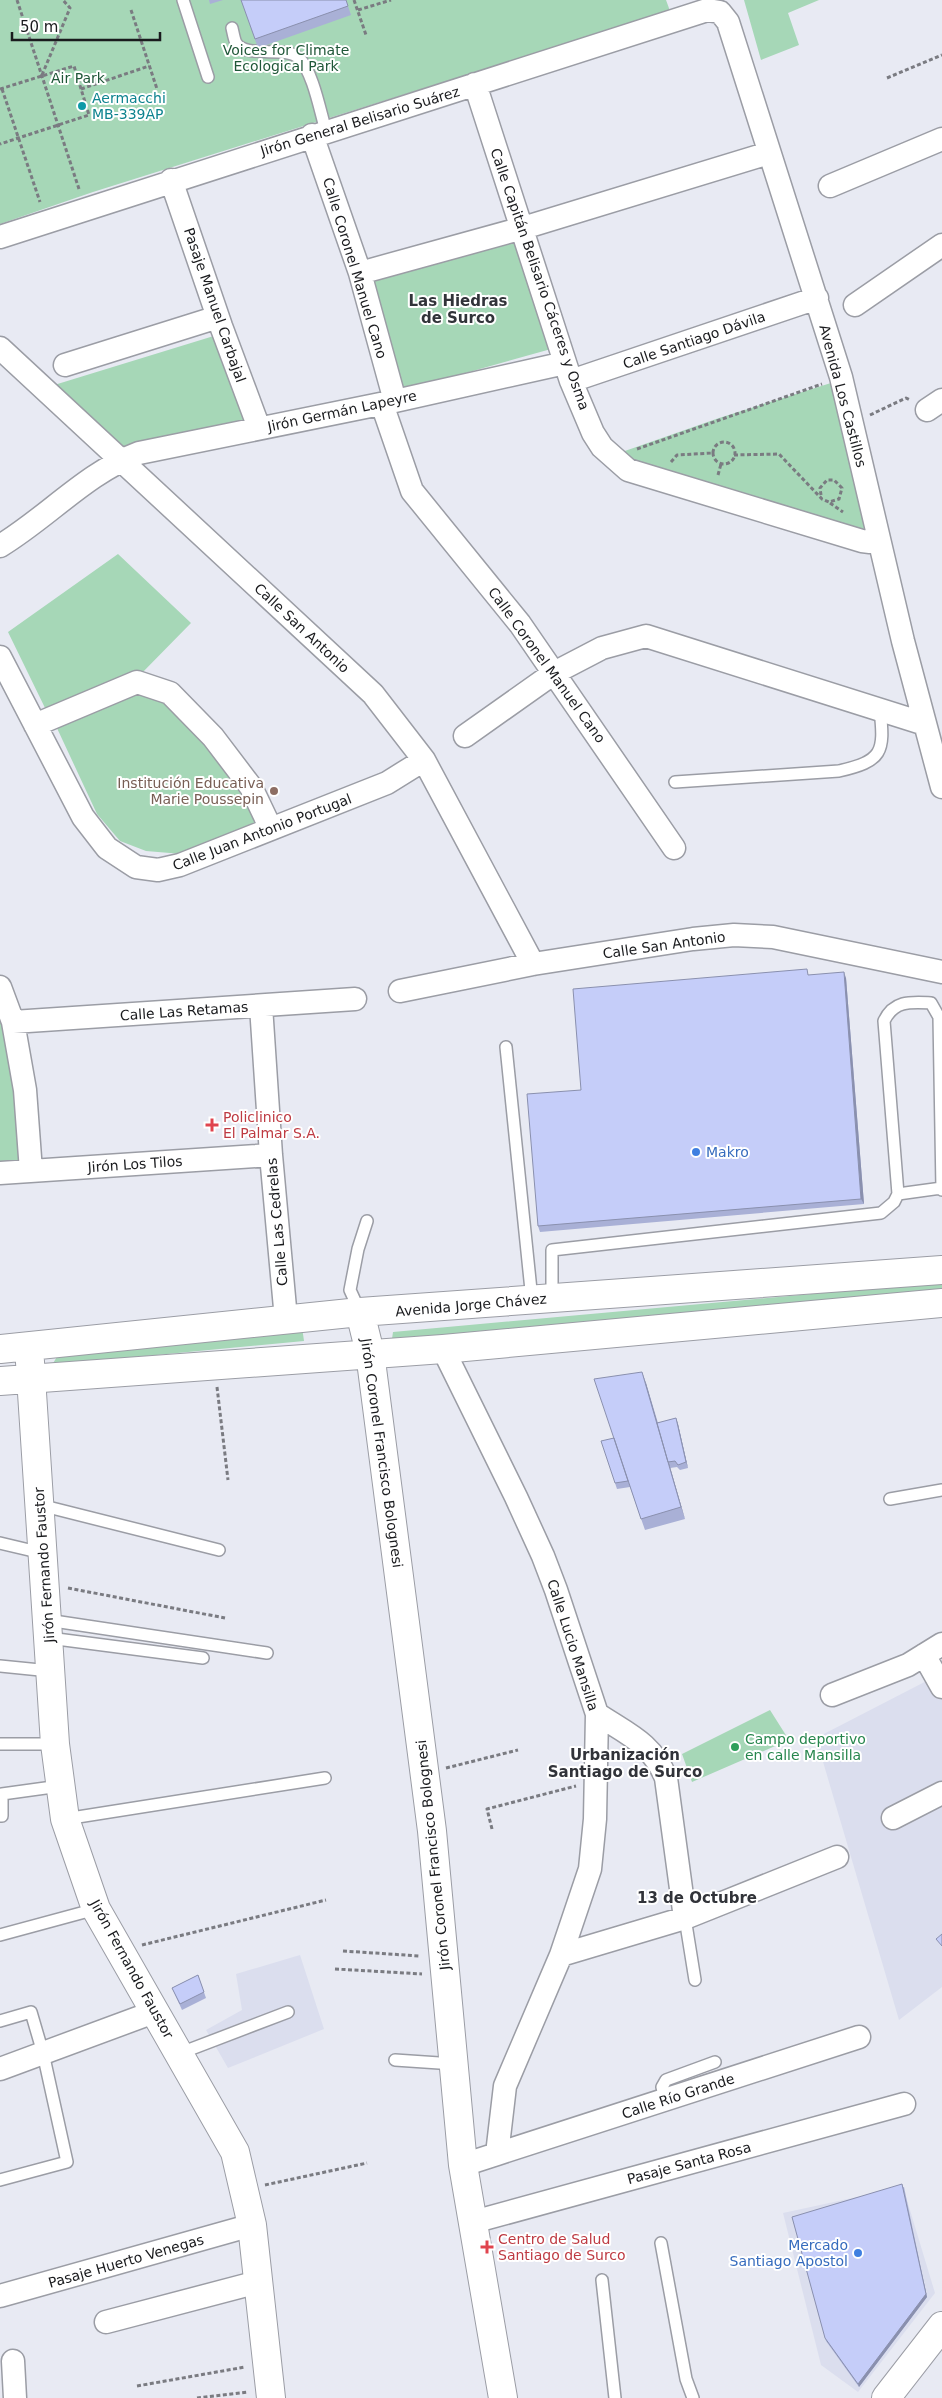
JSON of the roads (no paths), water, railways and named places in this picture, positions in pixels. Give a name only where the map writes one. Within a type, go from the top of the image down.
[{"type":"street","name":"Jirón General Belisario Suárez","points":[[0,236],[720,6]]},
{"type":"street","name":"Avenida Los Castillos","points":[[720,6],[728,22],[841,377],[878,540],[942,788]]},
{"type":"street","name":"Calle Capitán Belisario Cáceres y Osma","points":[[475,84],[568,372],[593,433],[612,458],[628,470],[862,541],[878,540]]},
{"type":"street","name":"Calle Coronel Manuel Cano","points":[[319,133],[360,273],[388,402],[412,492],[520,624],[674,848]]},
{"type":"street","points":[[830,186],[942,139]]},
{"type":"street","points":[[360,273],[523,228],[769,153]]},
{"type":"street","name":"Pasaje Manuel Carbajal","points":[[171,180],[218,317],[259,428]]},
{"type":"street","points":[[855,305],[942,245]]},
{"type":"street","name":"Calle Santiago Dávila","points":[[568,372],[817,298]]},
{"type":"street","points":[[65,365],[218,317]]},
{"type":"street","name":"Calle San Antonio","points":[[4,358],[120,460],[373,694],[424,760],[533,964]]},
{"type":"street","name":"Jirón Germán Lapeyre","points":[[0,546],[25,531],[101,471],[120,460],[139,453],[388,402],[568,372]]},
{"type":"street","points":[[465,736],[554,673],[602,648],[646,636],[925,724]]},
{"type":"street","name":"Calle Juan Antonio Portugal","points":[[0,657],[83,817],[97,836],[116,856],[136,867],[158,870],[169,868],[387,783],[424,760]]},
{"type":"street","points":[[35,725],[137,682],[170,693],[213,737],[251,787],[271,829]]},
{"type":"street","name":"Calle San Antonio","points":[[400,991],[533,964],[693,938],[734,935],[773,937],[942,972]]},
{"type":"street","points":[[0,987],[13,1022],[25,1090],[32,1171]]},
{"type":"street","name":"Calle Las Retamas","points":[[13,1022],[354,999]]},
{"type":"street","name":"Calle Las Cedrelas","points":[[261,1006],[271,1155],[286,1319]]},
{"type":"street","name":"Jirón Los Tilos","points":[[0,1173],[271,1155]]},
{"type":"street","name":"Avenida Jorge Chávez","points":[[0,1349],[360,1312],[942,1270]]},
{"type":"street","points":[[0,1381],[214,1364],[443,1349],[942,1303]]},
{"type":"street","name":"Jirón Coronel Francisco Bolognesi","points":[[360,1312],[370,1353],[425,1773],[464,2165],[503,2398]]},
{"type":"street","name":"Jirón Fernando Faustor","points":[[29,1346],[55,1744],[65,1819],[96,1909],[235,2152],[252,2225],[270,2384]]},
{"type":"street","name":"Calle Lucio Mansilla","points":[[443,1349],[543,1556],[560,1600],[597,1714],[596,1781],[590,1869],[561,1955],[505,2086],[497,2154]]},
{"type":"street","points":[[832,1695],[908,1665],[933,1650],[942,1687]]},
{"type":"street","points":[[597,1714],[646,1746],[659,1761],[666,1778],[685,1918]]},
{"type":"street","points":[[893,1818],[942,1793]]},
{"type":"street","points":[[561,1955],[685,1918],[837,1857]]},
{"type":"street","points":[[0,2069],[154,2012]]},
{"type":"street","name":"Calle Río Grande","points":[[497,2154],[859,2037]]},
{"type":"street","name":"Pasaje Santa Rosa","points":[[473,2222],[904,2104]]},
{"type":"street","points":[[464,2165],[497,2154]]},
{"type":"street","name":"Pasaje Huerto Venegas","points":[[0,2296],[252,2225]]},
{"type":"street","points":[[106,2322],[258,2282]]},
{"type":"street","points":[[886,2398],[942,2326]]},
{"type":"street","points":[[13,2361],[15,2398]]},
{"type":"lane","points":[[183,0],[208,77]]},
{"type":"lane","points":[[232,28],[237,44],[242,47],[255,51],[292,53],[299,59],[309,74],[319,133]]},
{"type":"lane","points":[[675,782],[839,771],[864,765],[875,758],[881,745],[880,710]]},
{"type":"lane","points":[[542,1299],[552,1250],[881,1213],[894,1202],[898,1194],[884,1021],[888,1013],[904,1001],[931,1002],[940,1017],[942,1189],[898,1194]]},
{"type":"lane","points":[[506,1047],[542,1299]]},
{"type":"lane","points":[[360,1312],[350,1290],[356,1256],[367,1221]]},
{"type":"lane","points":[[890,1499],[942,1490]]},
{"type":"lane","points":[[40,1505],[219,1550]]},
{"type":"lane","points":[[0,1543],[44,1554]]},
{"type":"lane","points":[[48,1629],[267,1653]]},
{"type":"lane","points":[[48,1629],[203,1658]]},
{"type":"lane","points":[[0,1666],[50,1671]]},
{"type":"lane","points":[[0,1744],[55,1744]]},
{"type":"lane","points":[[65,1819],[325,1778]]},
{"type":"lane","points":[[0,1816],[2,1816],[2,1794],[60,1786]]},
{"type":"lane","points":[[0,1935],[96,1909]]},
{"type":"lane","points":[[685,1918],[695,1980]]},
{"type":"lane","points":[[0,2022],[31,2012],[43,2053],[68,2162],[0,2180]]},
{"type":"lane","points":[[178,2054],[288,2012]]},
{"type":"lane","points":[[395,2060],[454,2064]]},
{"type":"lane","points":[[665,2100],[662,2087],[666,2080],[715,2062]]},
{"type":"lane","points":[[661,2242],[686,2379],[693,2398]]},
{"type":"lane","points":[[602,2280],[615,2398]]},
{"type":"place","name":"Aermacchi MB-339AP","points":[[82,106]]},
{"type":"place","name":"Institución Educativa Marie Poussepin","points":[[274,791]]},
{"type":"place","name":"Policlinico El Palmar S.A.","points":[[212,1125]]},
{"type":"place","name":"Makro","points":[[696,1152]]},
{"type":"place","name":"Campo deportivo en calle Mansilla","points":[[735,1747]]},
{"type":"place","name":"Centro de Salud Santiago de Surco","points":[[487,2247]]},
{"type":"place","name":"Mercado Santiago Apostol","points":[[858,2253]]},
{"type":"district","name":"Las Hiedras de Surco","points":[[458,310]]},
{"type":"district","name":"Urbanización Santiago de Surco","points":[[625,1764]]},
{"type":"district","name":"13 de Octubre","points":[[697,1898]]},
{"type":"park label","name":"Voices for Climate Ecological Park","points":[[286,58]]},
{"type":"park label","name":"Air Park","points":[[78,78]]}]
